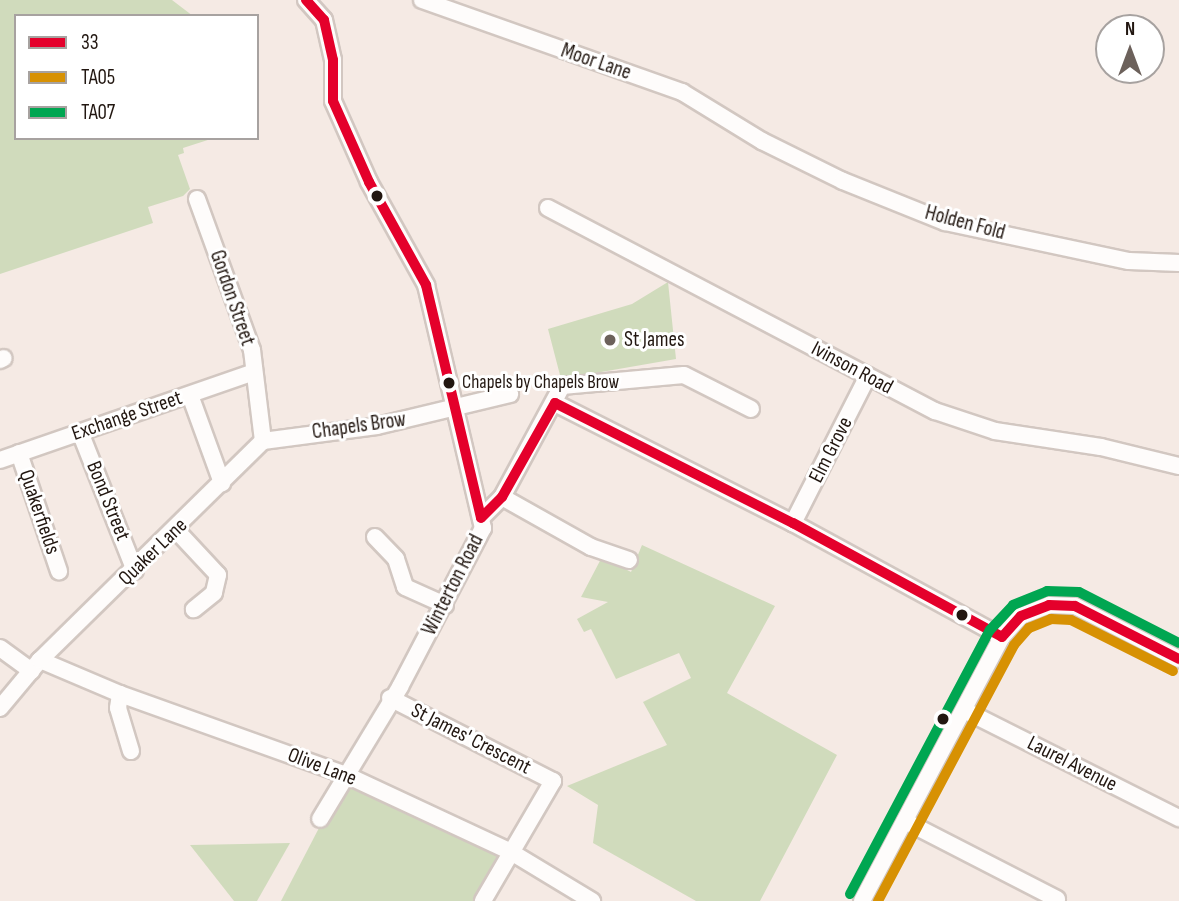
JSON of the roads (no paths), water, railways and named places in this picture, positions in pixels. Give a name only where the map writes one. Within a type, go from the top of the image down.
[{"type":"street","name":"Moor Lane","points":[[422,0],[682,92],[762,141]]},
{"type":"street","points":[[318,3],[333,60],[333,101],[369,182],[421,270],[481,517]]},
{"type":"street","name":"Holden Fold","points":[[762,141],[843,181],[945,222],[1129,261],[1179,263]]},
{"type":"street","name":"Gordon Street","points":[[197,199],[252,351],[263,441]]},
{"type":"street","name":"Ivinson Road","points":[[548,208],[935,411],[995,431],[1101,447],[1179,466]]},
{"type":"street","name":"Exchange Street","points":[[0,460],[254,372]]},
{"type":"street","name":"Winterton Road","points":[[320,820],[344,774],[444,605],[483,528],[481,517],[502,497],[562,386],[684,375],[751,410]]},
{"type":"street","name":"Elm Grove","points":[[793,523],[868,376]]},
{"type":"street","name":"Chapels Brow","points":[[263,441],[377,426],[510,394]]},
{"type":"street","points":[[190,395],[222,483]]},
{"type":"street","points":[[555,403],[793,523],[1002,637]]},
{"type":"street","name":"Bond Street","points":[[80,432],[135,570]]},
{"type":"street","name":"Quaker Lane","points":[[0,708],[36,666],[177,531],[263,441]]},
{"type":"street","name":"Quakerfields","points":[[19,453],[59,571]]},
{"type":"street","points":[[502,497],[591,547],[629,560]]},
{"type":"street","points":[[177,531],[218,575],[214,593],[194,609]]},
{"type":"street","points":[[375,537],[396,559],[405,587],[444,605]]},
{"type":"street","points":[[862,901],[1002,637],[1021,616],[1049,605],[1075,606],[1179,659]]},
{"type":"street","name":"Olive Lane","points":[[0,648],[36,666],[344,774],[511,852],[592,901]]},
{"type":"street","points":[[120,694],[118,708],[131,751]]},
{"type":"street","name":"St James' Crescent","points":[[390,698],[553,781],[511,852]]},
{"type":"street","name":"Laurel Avenue","points":[[964,710],[1179,818]]},
{"type":"street","points":[[905,821],[1058,899]]},
{"type":"street","points":[[483,901],[511,852]]},
{"type":"place","name":"St James","points":[[610,340]]},
{"type":"place","name":"Chapels by Chapels Brow","points":[[449,383]]}]
